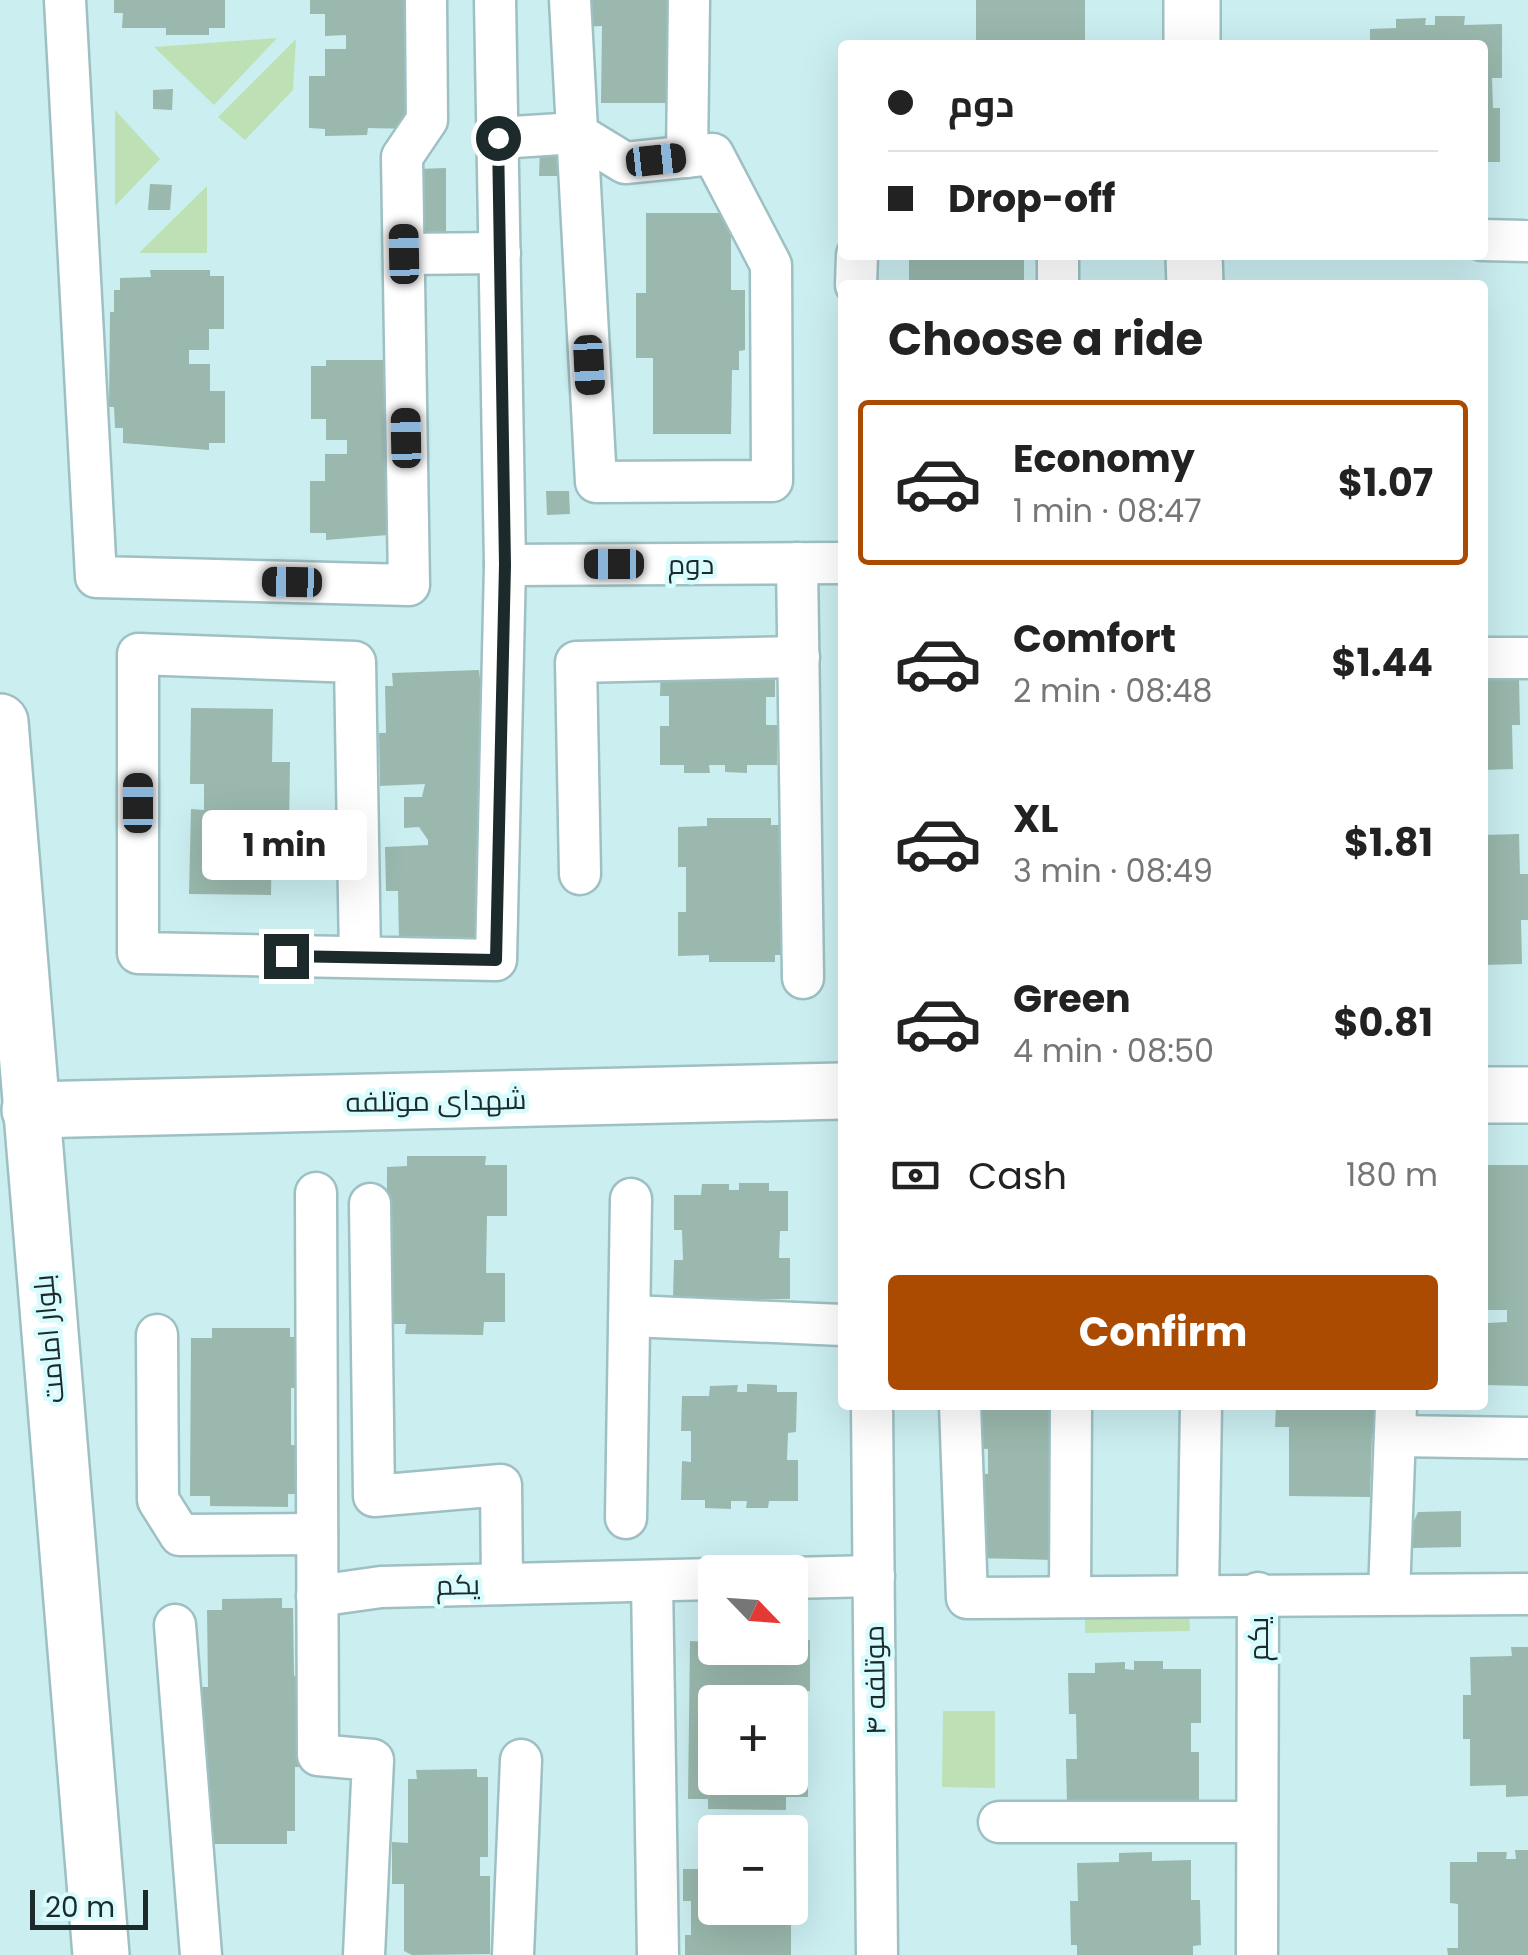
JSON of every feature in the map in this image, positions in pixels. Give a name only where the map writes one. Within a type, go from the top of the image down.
[{"type":"main road","points":[[1192,0],[1192,40]]},
{"type":"main road","name":"بلوار امامت","points":[[0,722],[101,1955]]},
{"type":"main road","name":"شهدای موتلفه","points":[[30,1110],[838,1091]]},
{"type":"main road","points":[[1488,1095],[1528,1096]]},
{"type":"street","points":[[65,0],[96,577],[409,585],[402,157],[427,120],[426,0]]},
{"type":"street","points":[[360,957],[355,662],[138,654],[138,952],[360,957],[496,960],[505,565],[496,0]]},
{"type":"street","points":[[498,138],[576,133],[625,163],[713,154],[771,265],[772,480],[596,482],[576,133],[570,0]]},
{"type":"street","points":[[687,157],[689,0]]},
{"type":"street","points":[[1488,240],[1528,242]]},
{"type":"street","points":[[404,254],[500,253]]},
{"type":"street","name":"دوم","points":[[505,565],[838,563]]},
{"type":"street","points":[[798,564],[803,978]]},
{"type":"street","points":[[580,874],[576,662],[799,657]]},
{"type":"street","points":[[1488,658],[1528,658]]},
{"type":"street","points":[[316,1193],[318,1755],[373,1760],[364,1955]]},
{"type":"street","points":[[626,1518],[631,1199]]},
{"type":"street","points":[[370,1204],[374,1496],[501,1485],[502,1584]]},
{"type":"street","points":[[631,1316],[838,1325]]},
{"type":"street","points":[[157,1335],[158,1500],[180,1535],[317,1534]]},
{"type":"street","name":"موتلفه ۴","points":[[872,1410],[877,1955]]},
{"type":"street","points":[[960,1410],[967,1598],[1258,1594]]},
{"type":"street","points":[[1070,1596],[1071,1410]]},
{"type":"street","points":[[1198,1594],[1201,1410]]},
{"type":"street","points":[[1389,1594],[1396,1420],[1528,1438]]},
{"type":"street","points":[[808,1578],[874,1576]]},
{"type":"street","name":"یکم","points":[[318,1596],[381,1587],[698,1580]]},
{"type":"street","points":[[652,1581],[658,1955]]},
{"type":"street","name":"یکم","points":[[1257,1955],[1258,1594],[1528,1594]]},
{"type":"street","points":[[175,1626],[202,1955]]},
{"type":"street","points":[[514,1955],[521,1760]]},
{"type":"street","points":[[1000,1822],[1257,1822]]},
{"type":"green space","points":[[277,38],[214,105],[154,47]]},
{"type":"green space","points":[[296,39],[293,90],[245,140],[218,117]]},
{"type":"green space","points":[[115,110],[160,159],[115,206]]},
{"type":"green space","points":[[207,186],[207,253],[139,253]]},
{"type":"green space","points":[[1189,1608],[1190,1631],[1085,1633],[1085,1610]]},
{"type":"green space","points":[[943,1711],[995,1711],[995,1788],[942,1787]]},
{"type":"building","points":[[114,0],[225,0],[225,28],[209,28],[209,35],[166,35],[166,28],[122,28],[123,13],[114,13]]},
{"type":"building","points":[[310,0],[425,0],[411,129],[368,128],[367,135],[325,136],[325,129],[309,128],[309,76],[325,76],[325,49],[346,49],[346,35],[325,36],[325,14],[310,14]]},
{"type":"building","points":[[584,0],[693,0],[680,103],[601,103],[602,26],[584,27]]},
{"type":"building","points":[[976,0],[1085,0],[1085,40],[976,40]]},
{"type":"building","points":[[1435,16],[1465,16],[1464,25],[1502,24],[1502,78],[1492,78],[1493,108],[1500,108],[1500,162],[1488,162],[1488,40],[1370,40],[1370,29],[1396,28],[1396,19],[1426,18],[1425,25],[1435,25]]},
{"type":"building","points":[[173,89],[172,110],[153,109],[153,90]]},
{"type":"building","points":[[540,147],[564,148],[563,176],[539,176]]},
{"type":"building","points":[[446,168],[446,236],[416,236],[416,169]]},
{"type":"building","points":[[150,184],[172,185],[170,210],[148,210]]},
{"type":"building","points":[[646,213],[731,213],[731,290],[745,290],[745,350],[739,351],[739,370],[732,370],[731,434],[653,434],[653,358],[636,358],[636,293],[646,293]]},
{"type":"building","points":[[909,260],[1024,260],[1024,280],[909,280]]},
{"type":"building","points":[[150,270],[210,270],[210,276],[224,276],[224,329],[209,329],[209,350],[189,350],[189,364],[210,364],[210,391],[225,391],[225,443],[209,443],[209,450],[123,443],[123,428],[115,428],[114,407],[109,407],[110,312],[114,312],[114,290],[120,290],[120,278],[151,277]]},
{"type":"building","points":[[326,360],[385,360],[385,367],[416,367],[412,533],[326,540],[326,533],[310,533],[310,481],[325,481],[325,454],[347,454],[347,440],[326,440],[326,419],[311,419],[311,366],[326,366]]},
{"type":"building","points":[[546,491],[569,491],[570,514],[547,515]]},
{"type":"building","points":[[1510,639],[1511,680],[1519,680],[1520,725],[1512,725],[1513,769],[1488,770],[1488,640]]},
{"type":"building","points":[[775,657],[775,697],[766,697],[766,725],[777,725],[777,765],[747,765],[747,773],[725,772],[725,765],[709,765],[710,773],[684,773],[684,765],[660,765],[660,726],[669,726],[669,696],[660,696],[661,660]]},
{"type":"building","points":[[479,670],[480,679],[485,679],[486,731],[480,732],[480,748],[487,748],[493,941],[399,941],[398,891],[386,891],[385,847],[428,845],[419,827],[404,828],[404,797],[422,797],[425,784],[380,786],[379,733],[386,733],[385,686],[393,686],[392,673]]},
{"type":"building","points":[[191,708],[273,709],[272,762],[290,762],[289,829],[272,829],[271,895],[189,894],[191,809],[204,810],[204,784],[190,784]]},
{"type":"building","points":[[707,818],[771,818],[771,825],[793,825],[793,955],[775,955],[775,962],[709,962],[709,955],[678,956],[678,912],[686,912],[686,867],[678,867],[678,827],[707,826]]},
{"type":"building","points":[[1519,834],[1520,874],[1528,874],[1528,920],[1521,920],[1522,964],[1488,965],[1488,835]]},
{"type":"building","points":[[407,1156],[486,1156],[485,1165],[507,1165],[507,1216],[487,1216],[486,1273],[505,1273],[505,1322],[484,1322],[483,1335],[405,1334],[406,1324],[386,1324],[387,1167],[407,1166]]},
{"type":"building","points":[[1488,1165],[1528,1165],[1528,1386],[1488,1385],[1488,1323],[1507,1322],[1507,1310],[1488,1310]]},
{"type":"building","points":[[739,1183],[769,1183],[769,1191],[788,1191],[788,1231],[780,1231],[779,1258],[790,1258],[790,1299],[761,1299],[761,1307],[738,1307],[738,1300],[723,1299],[722,1308],[698,1307],[697,1299],[673,1299],[674,1260],[683,1260],[682,1230],[674,1230],[674,1195],[701,1195],[702,1184],[729,1184],[729,1190],[739,1190]]},
{"type":"building","points":[[212,1328],[290,1328],[290,1337],[312,1337],[312,1388],[291,1388],[291,1445],[310,1445],[309,1494],[288,1494],[288,1507],[210,1506],[210,1496],[190,1496],[191,1338],[212,1338]]},
{"type":"building","points":[[747,1384],[777,1385],[777,1392],[797,1392],[796,1432],[788,1433],[787,1460],[798,1460],[798,1501],[769,1501],[768,1508],[746,1508],[747,1501],[731,1501],[731,1509],[705,1508],[705,1500],[681,1500],[682,1461],[691,1462],[691,1431],[681,1431],[682,1396],[709,1396],[710,1386],[738,1385],[737,1392],[747,1392]]},
{"type":"building","points":[[974,1410],[1056,1410],[1054,1560],[972,1558],[974,1473],[988,1474],[988,1449],[973,1448]]},
{"type":"building","points":[[1276,1410],[1378,1410],[1377,1434],[1372,1434],[1370,1497],[1289,1496],[1289,1427],[1275,1427]]},
{"type":"building","points":[[1461,1511],[1461,1547],[1412,1548],[1408,1535],[1418,1512]]},
{"type":"building","points":[[282,1598],[282,1608],[293,1608],[294,1676],[301,1677],[302,1767],[295,1767],[295,1831],[287,1831],[287,1844],[214,1844],[214,1832],[206,1832],[197,1687],[208,1687],[207,1610],[222,1610],[222,1599]]},
{"type":"building","points":[[810,1640],[810,1691],[808,1685],[698,1685],[698,1795],[808,1797],[786,1797],[786,1810],[708,1809],[708,1799],[688,1799],[690,1641],[698,1641],[698,1665],[808,1665]]},
{"type":"building","points":[[1511,1647],[1528,1647],[1528,1796],[1506,1797],[1506,1785],[1470,1786],[1470,1739],[1463,1739],[1463,1695],[1471,1695],[1470,1657],[1512,1656]]},
{"type":"building","points":[[1134,1661],[1163,1661],[1163,1669],[1201,1669],[1201,1723],[1191,1723],[1191,1752],[1199,1752],[1199,1806],[1067,1804],[1066,1759],[1077,1759],[1076,1714],[1069,1714],[1068,1673],[1095,1673],[1095,1663],[1125,1662],[1125,1669],[1134,1670]]},
{"type":"building","points":[[477,1769],[477,1777],[488,1777],[488,1857],[480,1857],[480,1876],[490,1876],[490,1954],[412,1955],[404,1951],[404,1884],[392,1884],[392,1842],[408,1843],[408,1779],[417,1779],[416,1770]]},
{"type":"building","points":[[1515,1850],[1528,1850],[1528,1955],[1448,1955],[1447,1948],[1458,1948],[1458,1904],[1450,1903],[1450,1862],[1477,1862],[1477,1852],[1507,1852],[1506,1859],[1516,1859]]},
{"type":"building","points":[[1152,1852],[1152,1861],[1191,1860],[1191,1900],[1200,1900],[1201,1945],[1193,1946],[1193,1955],[1077,1955],[1077,1945],[1071,1945],[1070,1901],[1078,1901],[1077,1863],[1119,1862],[1119,1853]]},
{"type":"building","points":[[683,1869],[698,1869],[698,1925],[791,1925],[791,1955],[685,1955],[685,1935],[691,1935],[691,1901],[683,1901]]},
{"type":"route","points":[[286,956],[496,960],[505,565],[498,138]]}]
